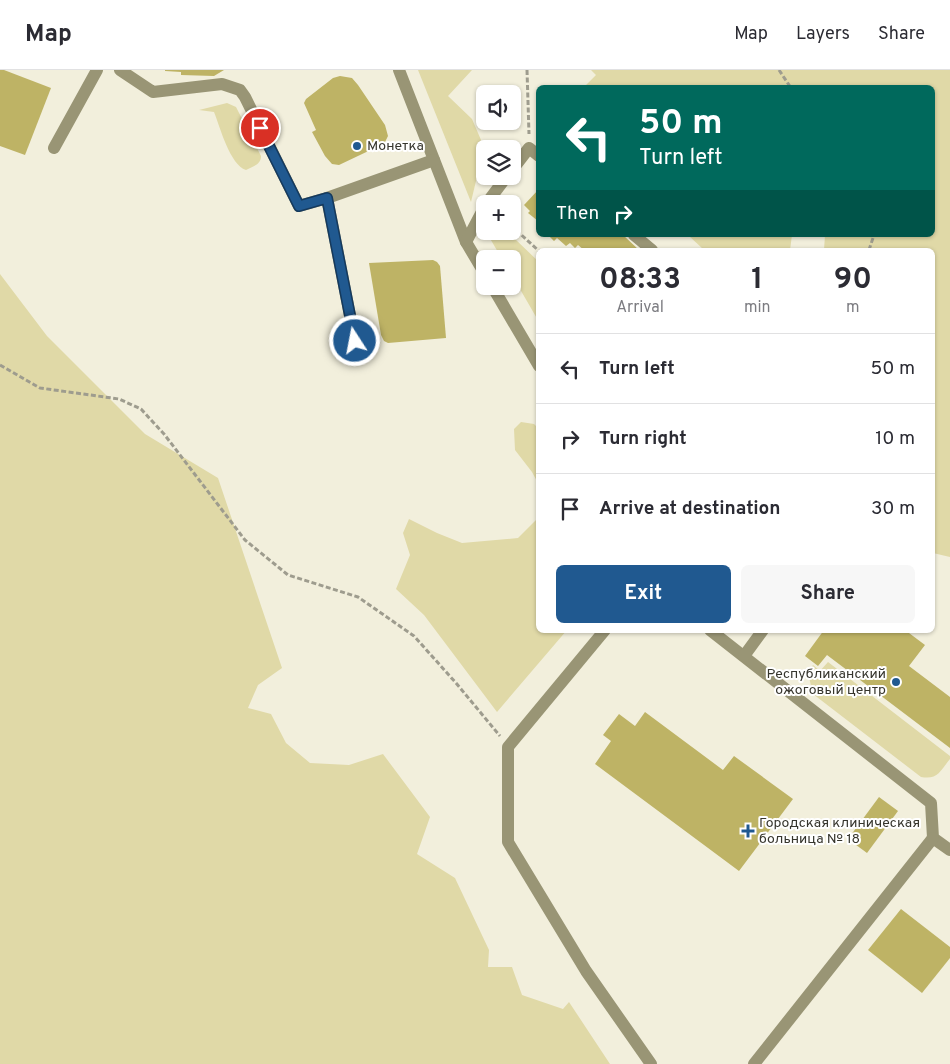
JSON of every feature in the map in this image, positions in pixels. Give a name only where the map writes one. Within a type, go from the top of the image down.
[{"type":"street","points":[[54,148],[97,70]]},
{"type":"street","points":[[120,70],[153,92],[222,84],[240,90],[299,206],[434,160]]},
{"type":"street","points":[[399,70],[466,242],[476,259]]},
{"type":"street","points":[[521,163],[534,152]]},
{"type":"street","points":[[327,198],[355,341]]},
{"type":"street","points":[[466,242],[476,224]]},
{"type":"street","points":[[636,237],[650,248]]},
{"type":"street","points":[[497,295],[536,361]]},
{"type":"street","points":[[603,633],[508,747],[508,842],[586,970],[651,1064]]},
{"type":"street","points":[[714,633],[931,803],[933,838],[754,1064]]},
{"type":"street","points":[[744,656],[761,633]]},
{"type":"street","points":[[933,838],[950,850]]},
{"type":"path","points":[[527,70],[534,152]]},
{"type":"path","points":[[779,70],[789,85]]},
{"type":"path","points":[[521,235],[536,248]]},
{"type":"path","points":[[0,365],[40,388],[119,400],[141,408],[164,434],[245,540],[288,575],[358,598],[414,636],[456,682],[508,747]]},
{"type":"shaded area","points":[[418,70],[472,70],[448,96],[472,119],[481,140],[476,140],[476,181],[471,202]]},
{"type":"shaded area","points":[[591,70],[950,70],[950,557],[935,553],[935,248],[824,248],[825,237],[935,237],[935,85],[586,85],[596,75]]},
{"type":"shaded area","points":[[227,103],[236,107],[261,156],[258,163],[246,170],[240,167],[230,153],[214,112],[199,110]]},
{"type":"shaded area","points":[[690,237],[792,237],[790,248],[702,248]]},
{"type":"shaded area","points":[[491,240],[516,240],[536,259],[536,317],[521,291],[521,250],[497,250]]},
{"type":"shaded area","points":[[0,274],[47,336],[145,434],[218,478],[282,668],[258,685],[248,708],[271,714],[286,743],[310,763],[349,765],[383,754],[430,817],[417,854],[455,878],[489,950],[488,967],[512,967],[522,995],[563,1009],[569,1002],[610,1064],[0,1064]]},
{"type":"shaded area","points":[[521,422],[536,426],[536,479],[515,450],[514,429]]},
{"type":"shaded area","points":[[409,519],[462,543],[518,538],[536,520],[536,633],[564,633],[497,712],[424,615],[396,589],[410,555],[403,533]]},
{"type":"shaded area","points":[[828,662],[950,756],[950,759],[938,774],[927,778],[921,777],[813,694],[808,673],[813,665],[820,671]]},
{"type":"building","points":[[0,70],[51,88],[25,155],[0,146]]},
{"type":"building","points":[[165,70],[224,70],[214,76],[181,75],[181,72]]},
{"type":"building","points":[[340,76],[352,78],[358,85],[385,125],[388,136],[385,142],[379,146],[339,165],[332,164],[325,156],[312,132],[316,130],[304,103],[306,99],[333,78]]},
{"type":"building","points":[[536,192],[536,219],[528,213],[530,211],[524,205]]},
{"type":"building","points":[[550,237],[625,237],[637,248],[582,248],[578,245],[575,248],[570,243],[566,246],[557,238],[554,241]]},
{"type":"building","points":[[433,260],[440,266],[446,338],[388,343],[384,341],[381,335],[369,263]]},
{"type":"building","name":"Республиканский ожоговый центр","points":[[822,633],[909,633],[925,645],[909,666],[950,697],[950,748],[827,655],[818,666],[805,656]]},
{"type":"building","points":[[645,712],[723,770],[734,756],[793,799],[739,871],[595,764],[611,741],[603,735],[619,714],[635,726]]},
{"type":"building","points":[[879,797],[898,811],[867,853],[848,839]]},
{"type":"building","points":[[901,909],[950,947],[950,958],[922,993],[868,950]]},
{"type":"place","name":"Монетка","points":[[357,146]]},
{"type":"place","name":"Республиканский ожоговый центр","points":[[896,682]]},
{"type":"place","name":"Городская клиническая больница № 18","points":[[748,831]]},
{"type":"route","points":[[260,128],[299,206],[327,198],[355,341]]}]
